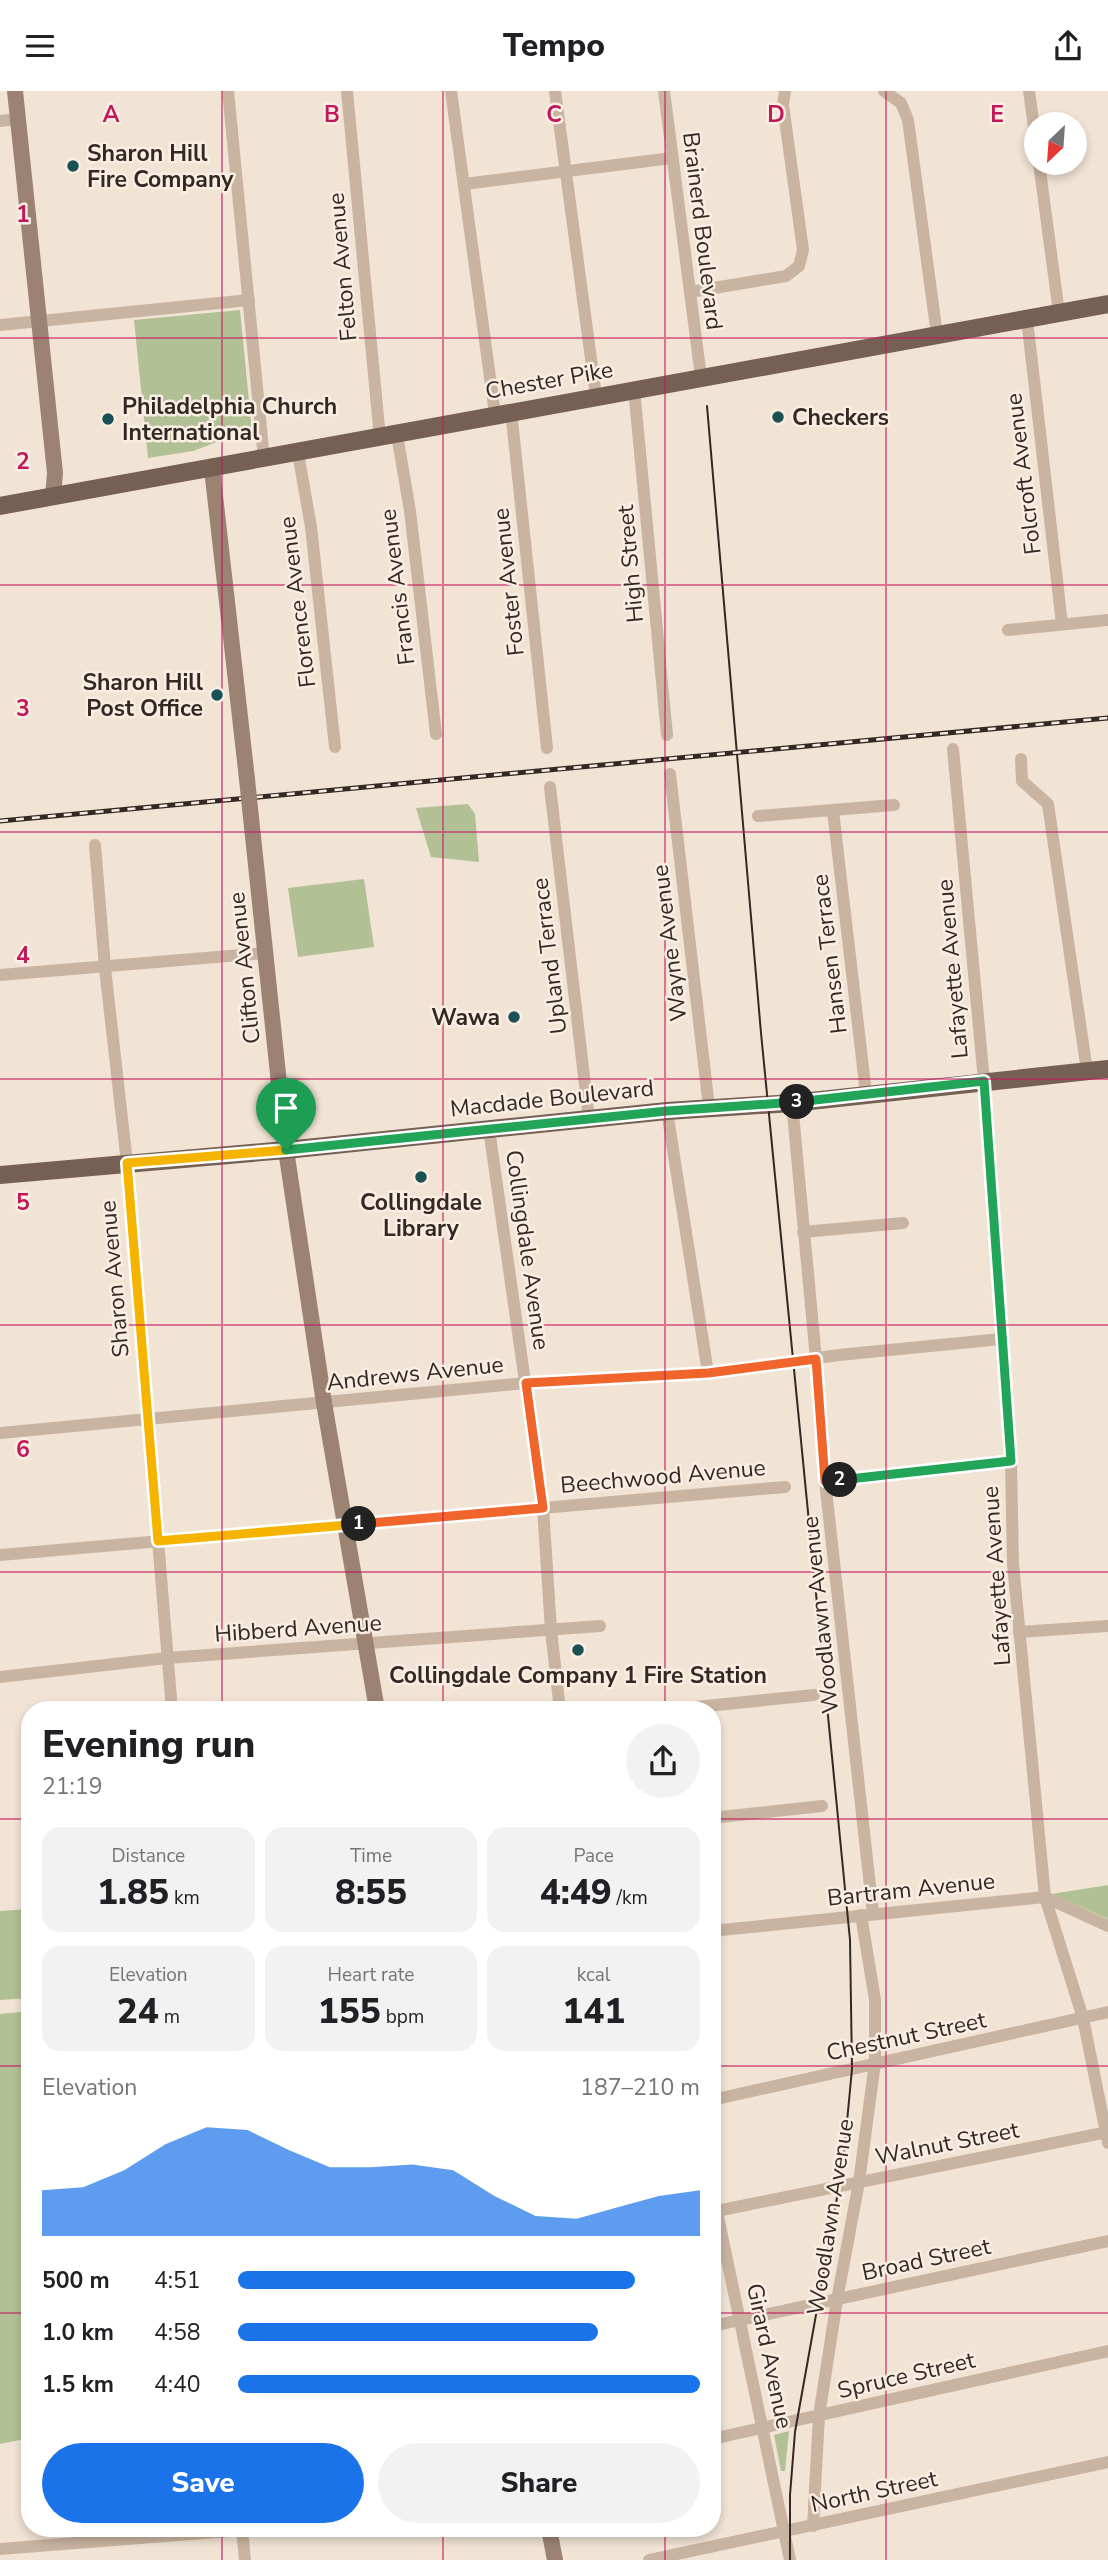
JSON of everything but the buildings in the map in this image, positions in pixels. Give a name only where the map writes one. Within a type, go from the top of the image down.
[{"type":"main road","name":"Chester Pike","points":[[0,506],[1108,304]]},
{"type":"main road","name":"Macdade Boulevard","points":[[0,1175],[286,1150],[709,1107],[792,1103],[1108,1069]]},
{"type":"street","points":[[16,91],[55,473],[53,497]]},
{"type":"street","points":[[228,91],[264,459]]},
{"type":"street","name":"Felton Avenue","points":[[347,91],[388,436]]},
{"type":"street","name":"Foster Avenue","points":[[451,91],[503,413],[547,748]]},
{"type":"street","points":[[555,91],[596,396]]},
{"type":"street","name":"Brainerd Boulevard","points":[[664,91],[701,377]]},
{"type":"street","points":[[690,292],[786,276],[795,270],[801,261],[803,250],[783,105],[785,91]]},
{"type":"street","points":[[1029,91],[1032,112]]},
{"type":"street","points":[[885,92],[901,103],[908,120],[937,335]]},
{"type":"street","points":[[0,121],[18,119]]},
{"type":"street","points":[[464,184],[672,158]]},
{"type":"street","points":[[1041,175],[1059,313]]},
{"type":"street","points":[[0,325],[249,300]]},
{"type":"street","name":"Folcroft Avenue","points":[[1027,319],[1062,624]]},
{"type":"street","name":"High Street","points":[[634,389],[667,735]]},
{"type":"street","name":"Francis Avenue","points":[[388,436],[410,510],[436,734]]},
{"type":"street","name":"Florence Avenue","points":[[298,453],[311,527],[335,747]]},
{"type":"street","name":"Clifton Avenue","points":[[212,469],[286,1150],[324,1403],[375,1701]]},
{"type":"street","points":[[1008,630],[1108,619]]},
{"type":"street","name":"Lafayette Avenue","points":[[953,749],[984,1081],[1011,1461],[1013,1565],[1045,1897],[1083,2018],[1107,2136]]},
{"type":"street","points":[[1021,759],[1022,781],[1048,804],[1087,1071]]},
{"type":"street","name":"Wayne Avenue","points":[[670,774],[709,1107]]},
{"type":"street","name":"Upland Terrace","points":[[550,787],[589,1119]]},
{"type":"street","points":[[758,816],[894,805]]},
{"type":"street","name":"Hansen Terrace","points":[[833,811],[866,1093]]},
{"type":"street","name":"Sharon Avenue","points":[[95,845],[105,968],[127,1163],[171,1701]]},
{"type":"street","points":[[0,975],[266,953]]},
{"type":"street","points":[[1108,1069],[1108,1077]]},
{"type":"street","name":"Woodlawn Avenue","points":[[792,1103],[867,1914],[874,2000],[875,2063],[859,2182],[837,2300],[820,2416],[813,2526]]},
{"type":"street","points":[[667,1111],[708,1373]]},
{"type":"street","name":"Collingdale Avenue","points":[[489,1129],[543,1508],[559,1701]]},
{"type":"street","points":[[803,1232],[903,1223]]},
{"type":"street","name":"Andrews Avenue","points":[[0,1433],[526,1383],[708,1373],[1002,1339]]},
{"type":"street","points":[[825,1481],[1011,1461]]},
{"type":"street","name":"Beechwood Avenue","points":[[0,1555],[785,1487]]},
{"type":"street","name":"Hibberd Avenue","points":[[0,1677],[167,1658],[600,1626]]},
{"type":"street","points":[[1019,1632],[1108,1626]]},
{"type":"street","points":[[721,1704],[814,1695]]},
{"type":"street","points":[[721,1817],[822,1806]]},
{"type":"street","points":[[1045,1897],[1108,1926]]},
{"type":"street","name":"Bartram Avenue","points":[[721,1930],[1045,1897]]},
{"type":"street","name":"Chestnut Street","points":[[721,2098],[1108,2012]]},
{"type":"street","name":"Walnut Street","points":[[721,2210],[1107,2136]]},
{"type":"street","name":"Girard Avenue","points":[[721,2236],[790,2560]]},
{"type":"street","name":"Broad Street","points":[[721,2324],[1108,2241]]},
{"type":"street","name":"Spruce Street","points":[[721,2437],[1108,2351]]},
{"type":"street","name":"North Street","points":[[649,2560],[1108,2462]]},
{"type":"street","points":[[0,2549],[102,2537]]},
{"type":"street","points":[[245,2560],[246,2537]]},
{"type":"street","points":[[551,2537],[555,2560]]},
{"type":"green space","points":[[240,310],[252,432],[193,451],[148,458],[134,320]]},
{"type":"green space","points":[[468,804],[475,814],[479,862],[431,857],[416,808]]},
{"type":"green space","points":[[364,879],[374,947],[298,957],[288,888]]},
{"type":"green space","points":[[1108,1885],[1108,1919],[1052,1894]]},
{"type":"green space","points":[[21,1910],[21,1999],[0,2000],[0,1911]]},
{"type":"green space","points":[[21,2012],[21,2440],[0,2444],[0,2014]]},
{"type":"green space","points":[[789,2431],[785,2471],[781,2471],[774,2435]]},
{"type":"tram line","points":[[707,406],[761,1033],[850,1940],[852,2069],[843,2164],[795,2432],[790,2495],[790,2560]]},
{"type":"railway","points":[[0,821],[1108,718]]},
{"type":"place","name":"Sharon Hill Fire Company","points":[[73,166]]},
{"type":"place","name":"Checkers","points":[[778,417]]},
{"type":"place","name":"Philadelphia Church International","points":[[108,419]]},
{"type":"place","name":"Sharon Hill Post Office","points":[[217,695]]},
{"type":"place","name":"Wawa","points":[[514,1017]]},
{"type":"place","name":"Collingdale Library","points":[[421,1177]]},
{"type":"place","name":"Collingdale Company 1 Fire Station","points":[[578,1650]]},
{"type":"route","points":[[984,1081],[1011,1461],[825,1481],[816,1359],[708,1373],[526,1383],[543,1508],[158,1541],[127,1163],[286,1150],[709,1107],[792,1103],[984,1081]]}]
